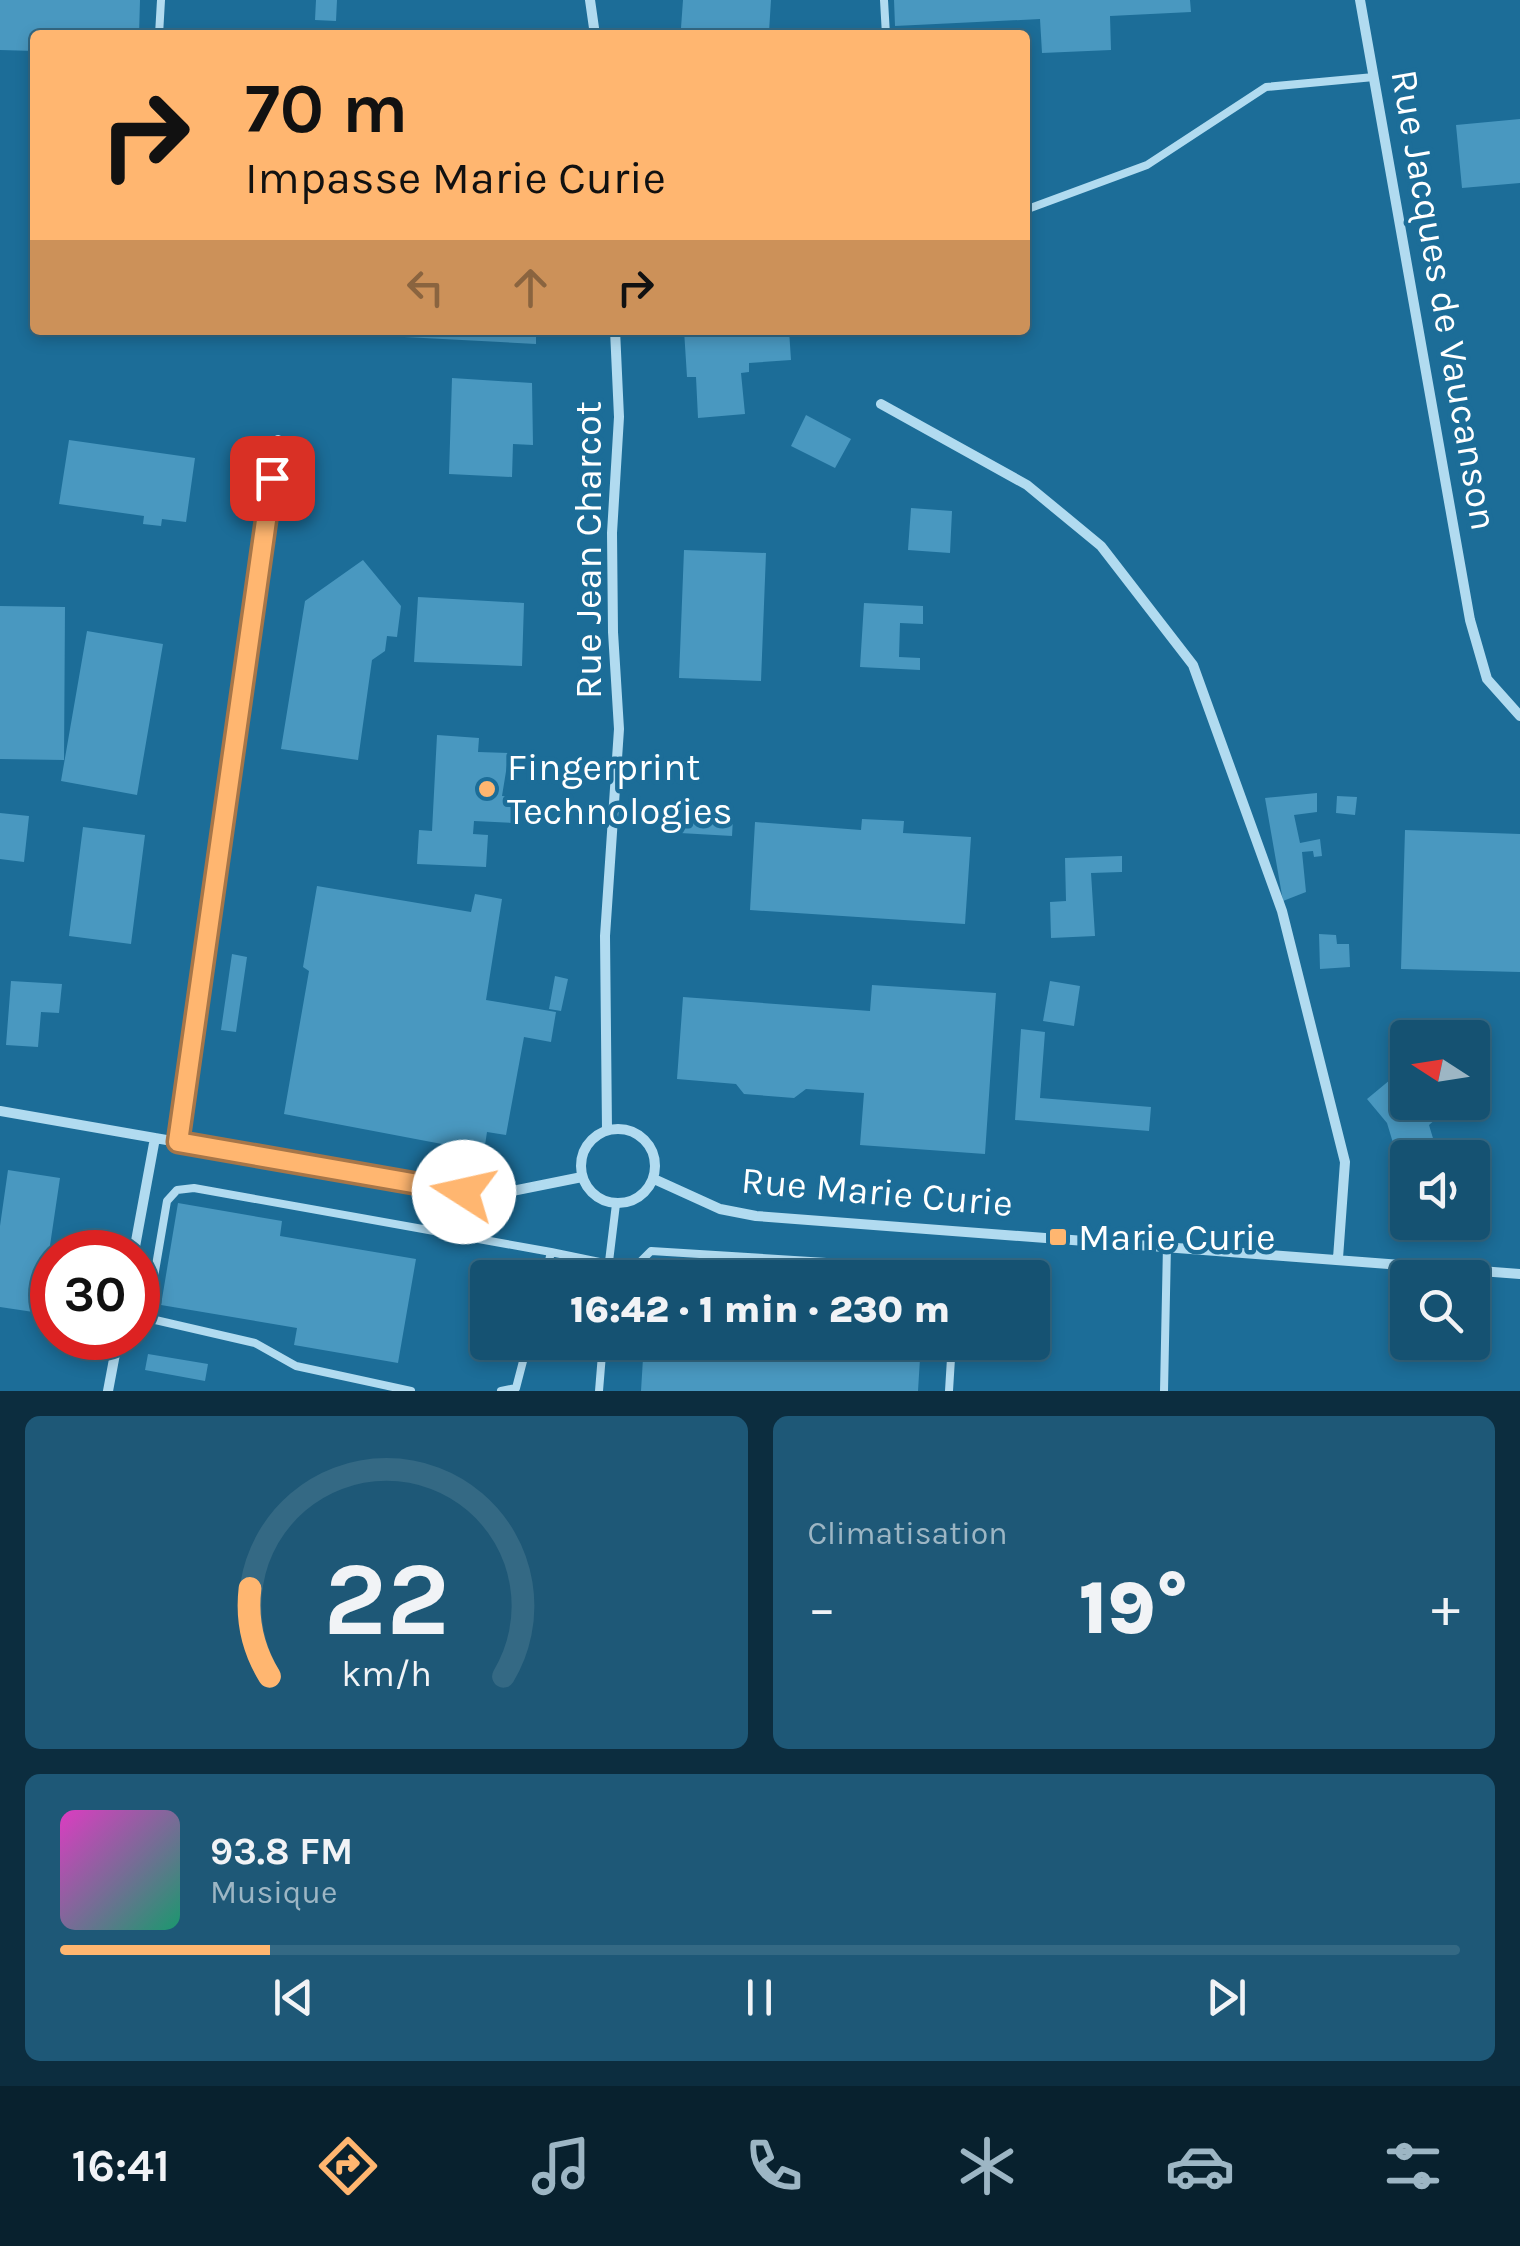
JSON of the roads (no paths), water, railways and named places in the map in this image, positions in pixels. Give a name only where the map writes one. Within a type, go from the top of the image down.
[{"type":"street","points":[[590,0],[595,30]]},
{"type":"street","name":"Rue Jacques de Vaucanson","points":[[1360,0],[1470,620],[1487,679],[1520,716]]},
{"type":"street","name":"Rue Jean Charcot","points":[[607,1130],[606,936],[618,728],[613,593],[619,418],[615,335]]},
{"type":"street","points":[[880,404],[1027,485],[1101,546],[1193,665],[1282,911],[1345,1162],[1338,1258]]},
{"type":"street","points":[[178,1142],[278,440]]},
{"type":"street","points":[[0,1111],[464,1192],[497,1194],[582,1177]]},
{"type":"street","points":[[607,1130],[634,1132],[653,1152],[654,1179],[645,1193],[632,1202],[601,1201],[589,1191],[582,1177],[585,1148],[607,1130]]},
{"type":"street","points":[[138,1230],[155,1138]]},
{"type":"street","name":"Rue Marie Curie","points":[[654,1179],[720,1209],[756,1216],[1520,1274]]},
{"type":"street","points":[[108,1391],[114,1360]]},
{"type":"lane","points":[[159,30],[161,0]]},
{"type":"lane","points":[[884,0],[886,30]]},
{"type":"lane","points":[[1030,208],[1147,165],[1266,86],[1374,77]]},
{"type":"lane","points":[[160,1233],[167,1200],[177,1190],[194,1188],[589,1260]]},
{"type":"lane","points":[[609,1260],[616,1204]]},
{"type":"lane","points":[[1164,1391],[1166,1245]]},
{"type":"lane","points":[[642,1260],[651,1251],[795,1260]]},
{"type":"lane","points":[[549,1260],[551,1252]]},
{"type":"lane","points":[[160,1321],[256,1342],[296,1366],[411,1391]]},
{"type":"lane","points":[[501,1391],[516,1388],[523,1360]]},
{"type":"lane","points":[[599,1391],[601,1360]]},
{"type":"lane","points":[[948,1391],[951,1360]]},
{"type":"place","name":"Fingerprint Technologies","points":[[487,789]]},
{"type":"place","name":"Marie Curie","points":[[1058,1237]]}]
